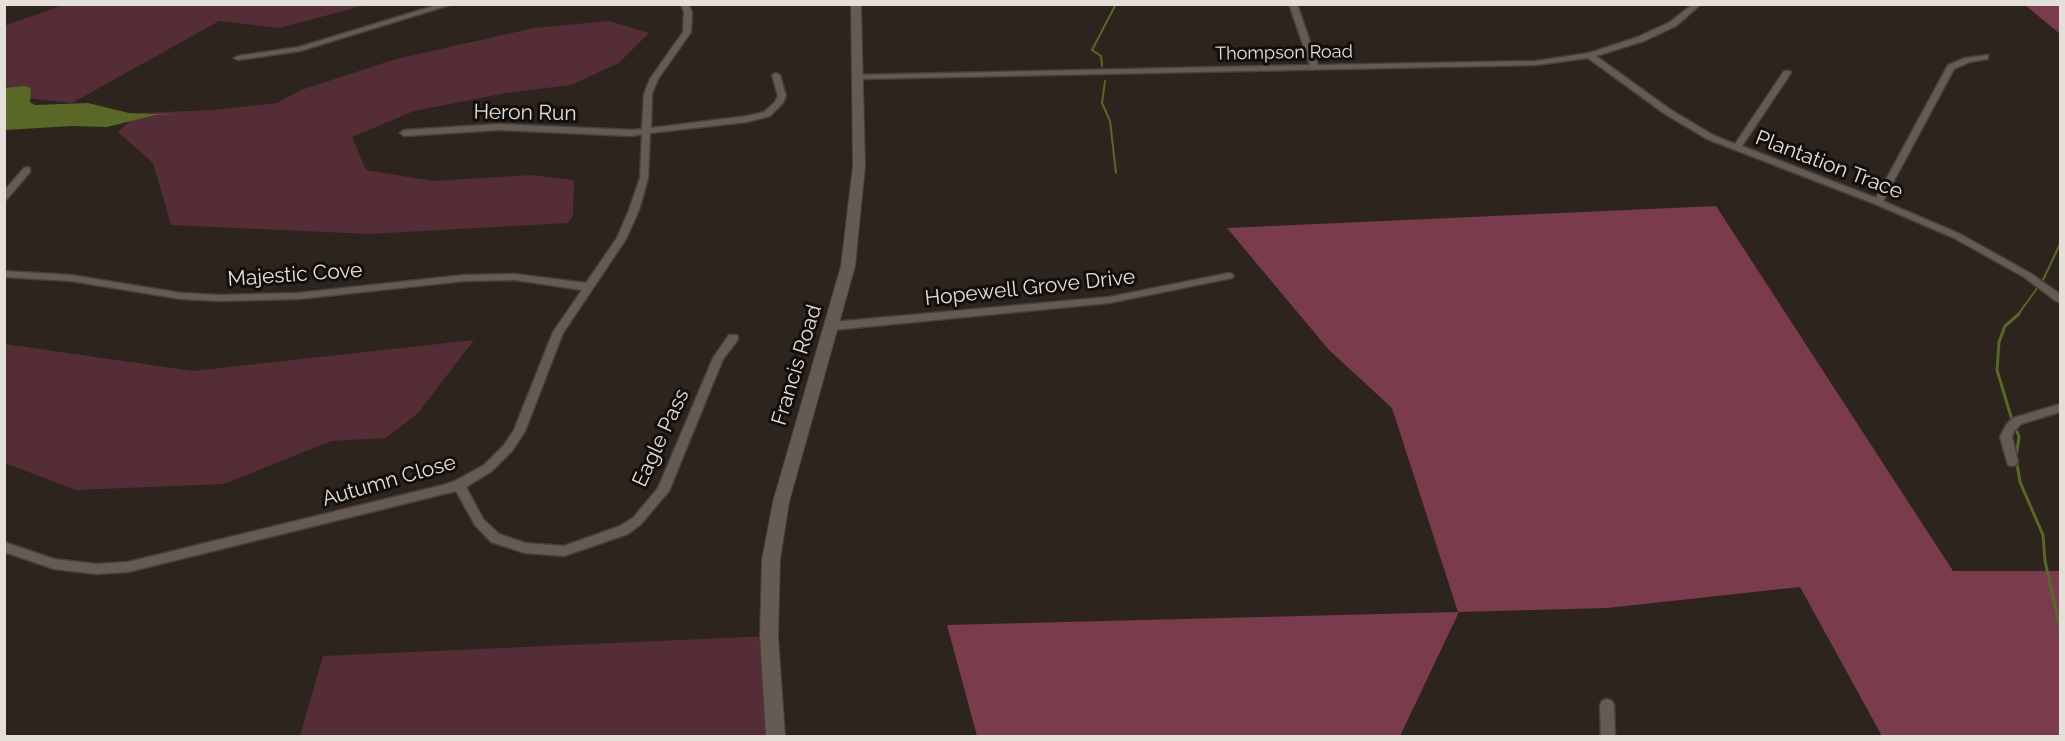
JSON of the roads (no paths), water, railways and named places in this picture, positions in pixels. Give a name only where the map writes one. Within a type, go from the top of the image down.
[{"type":"street","points":[[238,57],[300,49],[450,4]]},
{"type":"street","name":"Autumn Close","points":[[4,547],[54,564],[96,569],[128,567],[459,485],[488,468],[513,440],[558,332],[621,239],[644,178],[645,132],[650,87],[687,32],[688,12],[684,4]]},
{"type":"street","name":"Francis Road","points":[[775,736],[769,636],[771,560],[783,495],[848,266],[858,192],[856,4]]},
{"type":"street","points":[[1293,4],[1316,67]]},
{"type":"street","name":"Thompson Road","points":[[858,77],[1516,64],[1590,55],[1660,31],[1698,4]]},
{"type":"street","name":"Plantation Trace","points":[[1590,55],[1680,121],[1736,148],[1878,202],[1971,243],[2026,275],[2061,299]]},
{"type":"street","points":[[1878,202],[1951,67],[1968,60],[1985,57]]},
{"type":"street","points":[[1736,148],[1787,73]]},
{"type":"street","name":"Heron Run","points":[[404,133],[499,127],[620,134],[747,119],[774,110],[782,96],[776,75]]},
{"type":"street","points":[[4,197],[27,170]]},
{"type":"street","name":"Majestic Cove","points":[[4,274],[71,278],[181,296],[219,298],[297,296],[464,278],[515,278],[588,287]]},
{"type":"street","name":"Hopewell Grove Drive","points":[[832,327],[1110,300],[1229,276]]},
{"type":"street","name":"Eagle Pass","points":[[459,485],[479,522],[495,538],[525,548],[564,551],[624,530],[637,521],[663,490],[718,358],[733,338]]},
{"type":"street","points":[[2012,462],[2006,437],[2010,428],[2017,421],[2061,408]]},
{"type":"street","points":[[1607,705],[1608,736]]},
{"type":"waterway","points":[[1102,66],[1101,56],[1092,50],[1116,4]]},
{"type":"waterway","points":[[1105,81],[1102,103],[1110,121],[1116,173]]},
{"type":"waterway","points":[[2018,315],[2043,280],[2060,244]]},
{"type":"waterway","points":[[2012,420],[1997,370],[1999,342],[2005,326],[2018,315]]},
{"type":"waterway","points":[[2015,426],[2019,437],[2016,458],[2020,482],[2043,535],[2045,561],[2060,629]]}]
